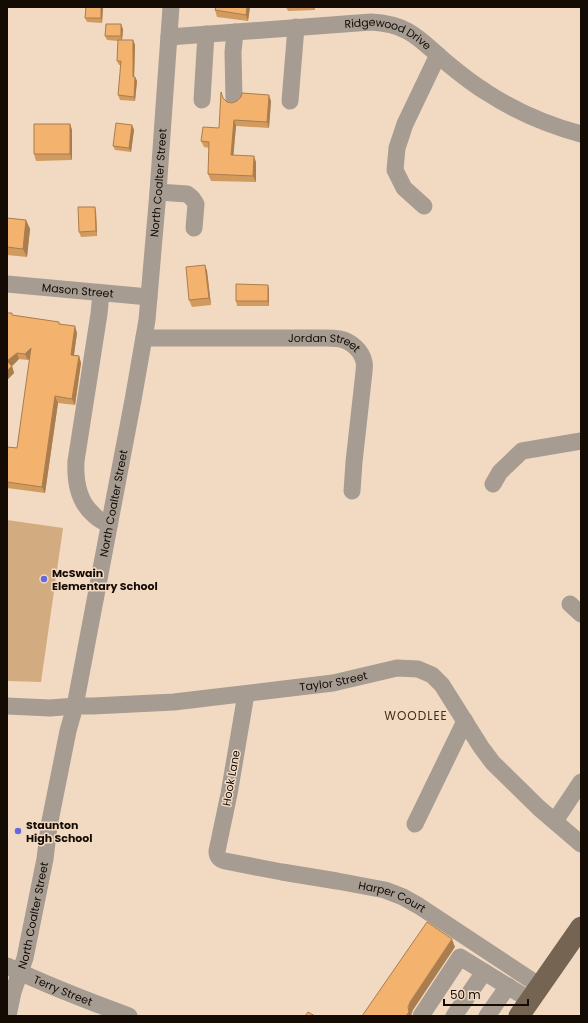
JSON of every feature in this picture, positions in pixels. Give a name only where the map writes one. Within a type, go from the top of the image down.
[{"type":"main road","points":[[530,1001],[581,927]]},
{"type":"street","name":"North Coalter Street","points":[[8,1016],[13,992],[13,969],[25,958],[45,858],[49,826],[75,706],[144,338],[158,192],[171,7]]},
{"type":"street","name":"Ridgewood Drive","points":[[169,37],[371,22],[386,23],[402,28],[422,40],[455,69],[485,92],[497,99],[532,117],[557,127],[581,134]]},
{"type":"street","points":[[290,101],[296,28]]},
{"type":"street","points":[[234,99],[233,52],[235,32]]},
{"type":"street","points":[[202,100],[206,34]]},
{"type":"street","points":[[424,206],[404,188],[395,170],[397,148],[405,124],[438,55]]},
{"type":"street","points":[[158,192],[187,194],[192,198],[196,204],[194,228]]},
{"type":"street","name":"Mason Street","points":[[7,284],[149,297]]},
{"type":"street","points":[[101,293],[77,455],[76,481],[79,492],[86,506],[94,516],[109,525]]},
{"type":"street","name":"Jordan Street","points":[[144,338],[324,338],[342,339],[353,345],[362,357],[364,362],[364,372],[352,491]]},
{"type":"street","points":[[492,484],[500,472],[522,451],[581,440]]},
{"type":"street","name":"Taylor Street","points":[[7,706],[50,708],[174,702],[333,684],[397,668],[414,668],[428,672],[438,680],[449,694],[481,747],[494,763],[539,808],[581,844]]},
{"type":"street","name":"Hook Lane","points":[[222,860],[218,857],[217,851],[229,794],[246,694]]},
{"type":"street","points":[[415,824],[465,721]]},
{"type":"street","points":[[555,821],[581,782]]},
{"type":"street","name":"Harper Court","points":[[222,860],[385,890],[403,897],[419,906],[530,1001]]},
{"type":"street","points":[[421,1016],[460,957],[530,1001]]},
{"type":"street","name":"Terry Street","points":[[13,969],[129,1016]]},
{"type":"street","points":[[454,1016],[484,972]]},
{"type":"street","points":[[487,1016],[508,986]]},
{"type":"shaded area","points":[[7,520],[63,528],[41,682],[7,681]]},
{"type":"building","points":[[86,7],[101,7],[101,18],[85,18]]},
{"type":"building","points":[[216,7],[247,7],[246,15],[215,10]]},
{"type":"building","points":[[106,24],[121,24],[121,36],[105,36]]},
{"type":"building","points":[[118,40],[133,40],[133,77],[135,77],[134,97],[118,95],[121,61],[117,61]]},
{"type":"building","points":[[221,92],[223,98],[227,102],[232,103],[241,97],[242,93],[269,95],[267,122],[234,120],[231,155],[254,156],[253,176],[208,174],[209,142],[201,141],[203,127],[219,128]]},
{"type":"building","points":[[116,123],[132,125],[129,148],[113,146]]},
{"type":"building","points":[[34,124],[70,124],[70,154],[34,154]]},
{"type":"building","points":[[78,207],[95,207],[96,231],[79,232]]},
{"type":"building","points":[[7,218],[26,220],[23,249],[7,247]]},
{"type":"building","points":[[205,265],[209,298],[189,300],[186,267]]},
{"type":"building","points":[[236,284],[268,285],[268,301],[236,301]]},
{"type":"building","points":[[7,313],[75,326],[71,355],[79,356],[72,399],[55,396],[42,487],[7,482],[7,447],[17,448],[31,348],[25,354],[17,353],[7,361]]},
{"type":"building","points":[[7,361],[12,366],[7,371]]},
{"type":"building","points":[[427,922],[452,939],[410,1002],[408,1007],[409,1012],[406,1016],[362,1016]]},
{"type":"building","points":[[308,1012],[315,1016],[305,1016]]},
{"type":"place","name":"McSwain Elementary School","points":[[44,579]]},
{"type":"place","name":"Staunton High School","points":[[18,831]]},
{"type":"district","name":"WOODLEE","points":[[416,716]]}]
